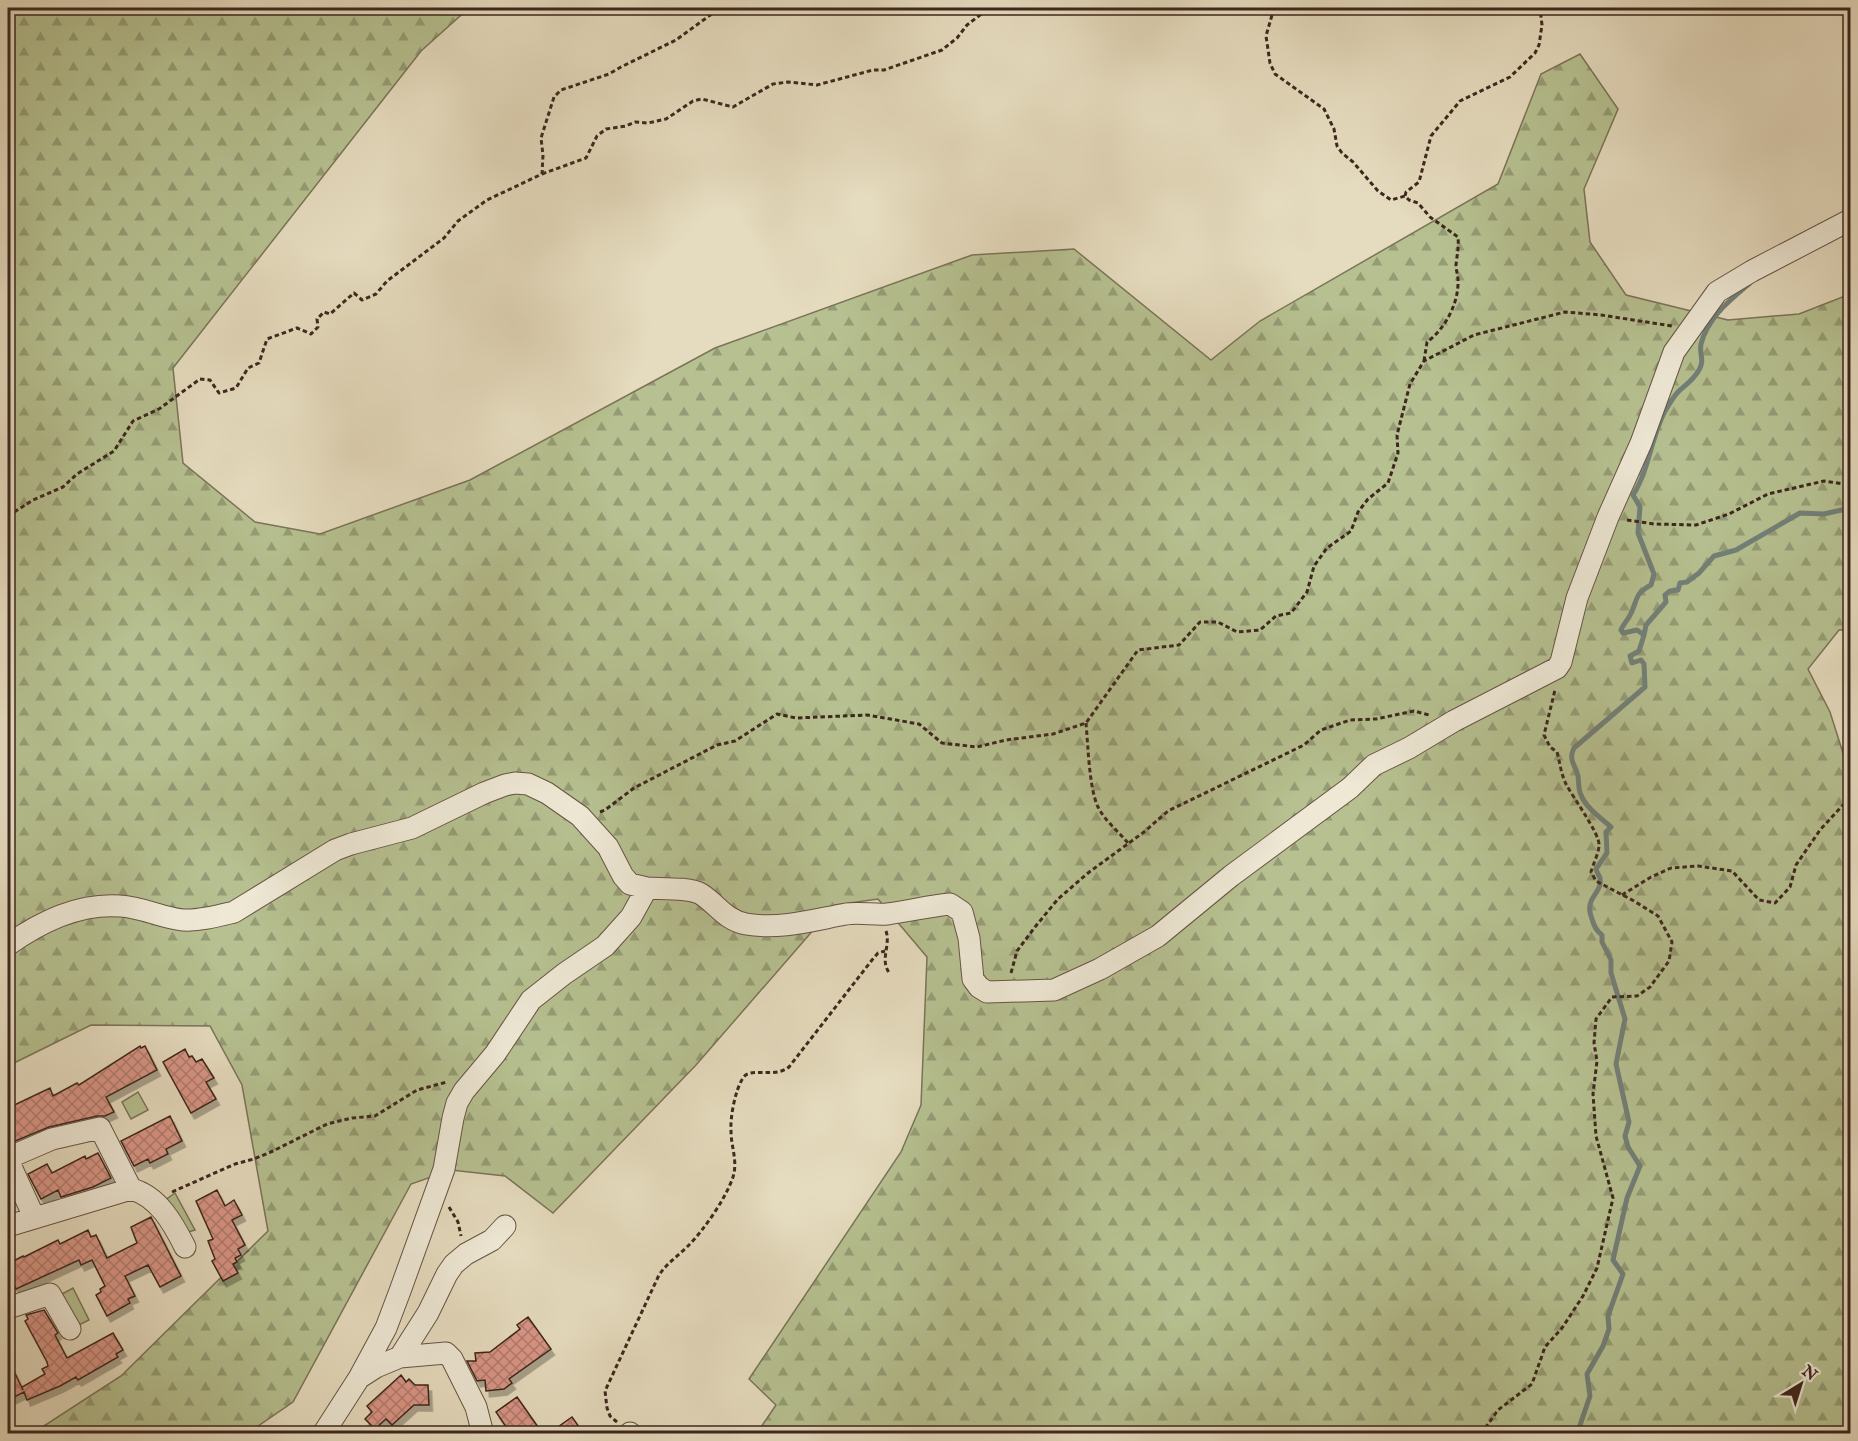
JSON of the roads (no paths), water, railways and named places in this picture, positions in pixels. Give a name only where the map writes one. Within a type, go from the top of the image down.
[{"type":"street","points":[[8,945],[57,916],[99,906],[135,908],[183,920],[234,912],[335,850],[412,828],[484,793],[515,783],[537,787],[580,816],[608,847],[623,876],[630,884],[701,894],[724,915],[736,922],[748,924],[808,922],[848,914],[913,911],[950,903],[962,912],[969,938],[973,979],[979,987],[987,992],[1054,990],[1100,969],[1158,936],[1231,876],[1350,788],[1374,765],[1557,668],[1566,646],[1577,598],[1608,517],[1641,442],[1674,352],[1691,326],[1717,292],[1752,271],[1851,220]]},
{"type":"street","points":[[323,1434],[359,1378],[386,1328],[436,1192],[448,1154],[453,1118],[458,1104],[531,1000],[605,946],[631,917],[647,888]]},
{"type":"street","points":[[34,1217],[8,1159],[52,1139],[100,1128],[130,1189]]},
{"type":"street","points":[[8,1226],[130,1189],[147,1195],[156,1203],[185,1246]]},
{"type":"street","points":[[400,1357],[429,1313],[454,1264],[465,1254],[492,1240],[505,1226]]},
{"type":"street","points":[[8,1308],[50,1294],[70,1329]]},
{"type":"street","points":[[359,1378],[376,1367],[400,1357],[446,1353],[452,1359],[476,1407],[483,1434]]},
{"type":"waterway","points":[[1584,1434],[1578,1431],[1590,1396],[1587,1374],[1603,1346],[1609,1329],[1608,1316],[1623,1274],[1613,1260],[1627,1198],[1640,1166],[1628,1147],[1625,1136],[1629,1122],[1616,1064],[1625,1019],[1611,973],[1611,960],[1590,912],[1591,901],[1600,883],[1596,869],[1607,853],[1606,832],[1611,827],[1583,800],[1572,756],[1574,748],[1645,687],[1644,664],[1641,660],[1632,663],[1630,656],[1639,651],[1644,635],[1637,630],[1623,633],[1621,630],[1639,595],[1651,585],[1654,574],[1638,533],[1640,507],[1633,495],[1643,475],[1664,413],[1701,366],[1701,344],[1704,334],[1714,317],[1750,283]]},
{"type":"waterway","points":[[1644,635],[1646,625],[1666,602],[1665,595],[1670,591],[1678,590],[1680,583],[1687,582],[1699,573],[1714,556],[1736,550],[1800,513],[1824,514],[1850,508]]}]
